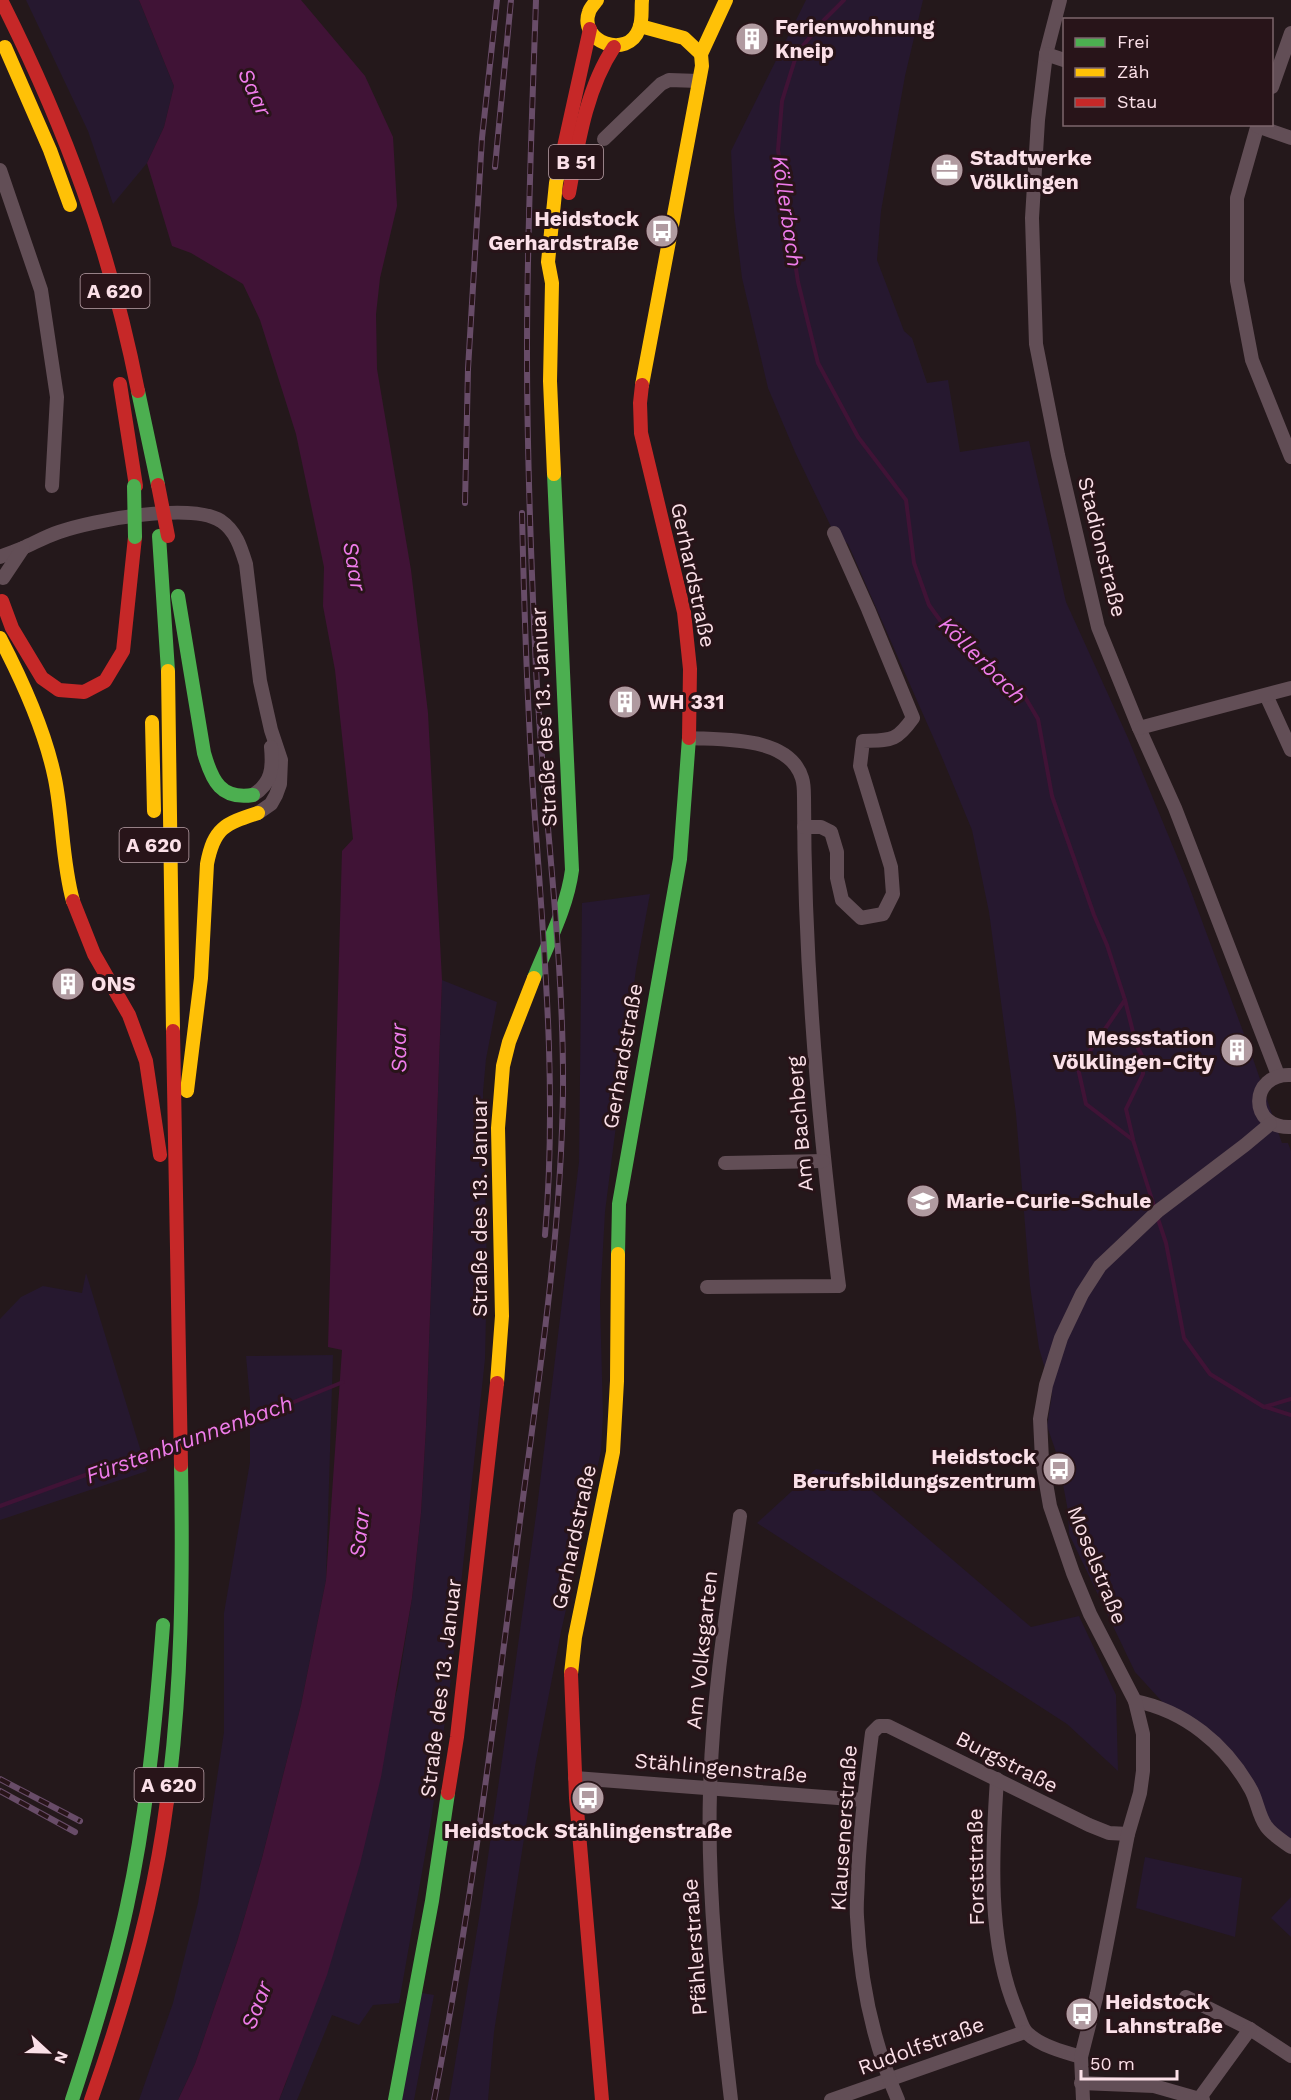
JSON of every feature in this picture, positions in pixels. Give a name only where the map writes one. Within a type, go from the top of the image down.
[{"type":"main road","name":"A 620","points":[[1,0],[66,142],[85,193],[123,318],[164,536],[171,760],[182,1460],[178,1693],[173,1759],[152,1898],[125,2000],[91,2100]]},
{"type":"main road","name":"Straße des 13. Januar","points":[[395,2100],[432,1901],[457,1737],[496,1404],[502,1316],[498,1128],[503,1066],[516,1023],[563,907],[570,886],[572,870],[550,381],[552,283],[548,262],[556,183],[589,25],[589,10],[597,0]]},
{"type":"main road","name":"Gerhardstraße","points":[[602,2100],[575,1778],[571,1679],[575,1637],[613,1452],[617,1382],[618,1204],[680,859],[689,738],[690,669],[684,612],[641,433],[640,403],[702,54],[726,0]]},
{"type":"main road","points":[[576,1],[601,43],[614,46],[629,42],[638,33],[640,26],[636,2]]},
{"type":"main road","points":[[640,26],[684,38],[702,54]]},
{"type":"main road","points":[[0,37],[53,159],[75,219]]},
{"type":"main road","name":"Straße des 13. Januar","points":[[552,283],[592,94],[605,59],[614,46]]},
{"type":"main road","points":[[117,374],[133,463],[145,578]]},
{"type":"main road","points":[[1,602],[12,628],[42,678],[59,690],[84,692],[105,681],[123,651],[139,536]]},
{"type":"main road","points":[[164,536],[205,760],[216,783],[225,792],[238,797],[253,795]]},
{"type":"main road","points":[[0,638],[16,668],[45,743],[55,779],[72,899],[94,954],[129,1015],[146,1061],[160,1161],[158,1048]]},
{"type":"main road","name":"A 620","points":[[152,703],[154,821]]},
{"type":"main road","points":[[176,1154],[197,1031],[202,980],[207,864],[211,848],[222,827],[236,819],[258,813]]},
{"type":"main road","name":"A 620","points":[[72,2100],[105,1997],[129,1896],[153,1754],[164,1610]]},
{"type":"street","name":"Stadionstraße","points":[[1060,0],[1046,54],[1038,120],[1032,218],[1036,344],[1058,455],[1098,627],[1284,1075]]},
{"type":"street","points":[[1273,84],[1291,33]]},
{"type":"street","points":[[1046,54],[1063,59]]},
{"type":"street","points":[[604,138],[661,84],[669,80],[699,81]]},
{"type":"street","points":[[1257,126],[1237,198],[1237,281],[1252,360],[1291,456]]},
{"type":"street","points":[[1260,126],[1291,138]]},
{"type":"street","points":[[0,170],[41,290],[57,397],[52,486]]},
{"type":"street","points":[[0,557],[59,532],[122,518],[186,512],[210,516],[223,522],[233,533],[246,564],[260,681],[271,730],[281,760],[280,784],[271,804],[258,813]]},
{"type":"street","points":[[804,827],[821,827],[831,832],[837,852],[837,878],[842,900],[861,918],[883,914],[893,894],[891,867],[860,766],[863,741],[892,740],[914,718],[834,532]]},
{"type":"street","points":[[1,602],[6,587],[2,575],[23,548]]},
{"type":"street","points":[[1139,728],[1291,688]]},
{"type":"street","points":[[1266,695],[1291,750]]},
{"type":"street","points":[[253,795],[264,786],[271,773],[271,730]]},
{"type":"street","name":"Am Bachberg","points":[[689,738],[756,744],[775,749],[794,763],[802,778],[809,981],[816,1093],[839,1286],[707,1287]]},
{"type":"street","points":[[1284,1075],[1264,1084],[1258,1098],[1261,1112],[1270,1124],[1291,1127]]},
{"type":"street","name":"Moselstraße","points":[[1083,2100],[1081,2057],[1097,1994],[1128,1834],[1140,1793],[1143,1771],[1143,1734],[1135,1701],[1090,1614],[1068,1560],[1050,1506],[1042,1460],[1040,1419],[1046,1385],[1062,1338],[1082,1294],[1100,1266],[1158,1211],[1270,1124]]},
{"type":"street","points":[[725,1163],[823,1161]]},
{"type":"street","name":"Am Volksgarten","points":[[710,1790],[725,1628],[740,1516]]},
{"type":"street","points":[[1135,1701],[1151,1704],[1189,1721],[1228,1754],[1251,1789],[1266,1828],[1291,1847]]},
{"type":"street","name":"Burgstraße","points":[[872,1733],[879,1726],[888,1726],[1089,1825],[1109,1833],[1128,1834]]},
{"type":"street","name":"Klausenerstraße","points":[[872,1733],[859,1844],[857,1914],[862,1972],[876,2035],[898,2100]]},
{"type":"street","name":"Stählingenstraße","points":[[575,1778],[864,1800]]},
{"type":"street","name":"Forststraße","points":[[997,1779],[993,1837],[994,1899],[1000,1948],[1010,1997],[1025,2032]]},
{"type":"street","name":"Pfählerstraße","points":[[710,1790],[709,1846],[716,1968],[731,2100]]},
{"type":"street","points":[[1186,1996],[1250,2029],[1291,2056]]},
{"type":"street","points":[[1081,2083],[1154,2086],[1201,2099],[1250,2029]]},
{"type":"street","points":[[1025,2032],[1038,2041],[1081,2057]]},
{"type":"street","name":"Rudolfstraße","points":[[831,2100],[1025,2032]]},
{"type":"shaded area","points":[[26,0],[139,0],[174,86],[164,127],[147,163],[113,204],[88,131]]},
{"type":"shaded area","points":[[806,0],[923,0],[905,76],[881,211],[877,260],[904,331],[912,338],[927,383],[948,380],[960,452],[1029,441],[1066,602],[1128,738],[1186,878],[1282,1143],[1288,1143],[1291,1151],[1291,1847],[1266,1828],[1228,1754],[1167,1707],[1135,1672],[1069,1534],[1068,1511],[1058,1458],[1047,1426],[1052,1394],[1039,1348],[1030,1286],[1016,1114],[989,912],[972,830],[848,544],[834,533],[795,452],[768,388],[742,278],[734,212],[731,151]]},
{"type":"shaded area","points":[[650,894],[636,969],[605,1212],[600,1301],[603,1415],[601,1451],[561,1632],[536,1761],[494,2032],[488,2100],[449,2100],[480,1912],[537,1508],[579,1162],[582,903]]},
{"type":"shaded area","points":[[442,980],[497,1002],[486,1059],[483,1092],[487,1271],[485,1359],[451,1678],[431,1821],[399,2003],[373,2005],[359,2025],[332,2015],[297,2100],[279,2100],[286,2083],[398,1686],[412,1598],[421,1513],[426,1427]]},
{"type":"shaded area","points":[[86,1273],[147,1471],[0,1520],[0,1319],[21,1297],[43,1286],[82,1293]]},
{"type":"shaded area","points":[[333,1355],[326,1580],[301,1705],[262,1858],[237,1942],[195,2064],[178,2100],[139,2100],[173,2003],[198,1903],[224,1732],[224,1613],[250,1462],[250,1400],[246,1356]]},
{"type":"shaded area","points":[[816,1469],[855,1476],[1031,1627],[1079,1616],[1116,1695],[1118,1771],[1067,1724],[757,1523]]},
{"type":"shaded area","points":[[1145,1857],[1242,1878],[1235,1937],[1136,1908]]},
{"type":"shaded area","points":[[1291,1897],[1291,1937],[1271,1918]]},
{"type":"shaded area","points":[[422,1993],[434,1995],[414,2100],[401,2100]]},
{"type":"water","name":"Saar","points":[[139,0],[301,0],[365,76],[393,137],[397,206],[380,278],[376,314],[377,369],[411,570],[428,713],[442,980],[426,1427],[421,1513],[412,1598],[381,1777],[360,1864],[327,1975],[279,2100],[178,2100],[195,2064],[237,1942],[262,1858],[301,1705],[326,1580],[342,1350],[328,1347],[342,851],[353,839],[335,670],[323,606],[324,567],[296,434],[260,320],[243,284],[191,253],[172,246],[147,163],[164,127],[174,86]]},
{"type":"waterway","name":"Köllerbach","points":[[844,0],[797,53],[782,101],[778,150],[798,282],[818,363],[858,437],[906,500],[914,563],[929,605],[950,634],[1022,692],[1038,719],[1052,796],[1125,1000],[1078,1068],[1086,1104],[1133,1140],[1155,1209]]},
{"type":"waterway","name":"Köllerbach","points":[[1125,1000],[1136,1044],[1143,1058],[1143,1074],[1126,1109],[1133,1139]]},
{"type":"waterway","name":"Köllerbach","points":[[1157,1216],[1166,1243],[1184,1338],[1210,1374],[1264,1407],[1291,1399]]},
{"type":"waterway","name":"Fürstenbrunnenbach","points":[[190,1437],[272,1411],[343,1382]]},
{"type":"waterway","name":"Köllerbach","points":[[1266,1407],[1291,1415]]},
{"type":"waterway","name":"Fürstenbrunnenbach","points":[[0,1506],[171,1444]]},
{"type":"railway","points":[[465,503],[468,369],[482,138],[497,0]]},
{"type":"railway","points":[[495,167],[511,0]]},
{"type":"railway","points":[[434,2100],[459,1962],[490,1753],[553,1262],[561,1148],[563,1091],[560,985],[539,721],[529,469],[528,262],[536,0]]},
{"type":"railway","points":[[522,513],[529,721],[550,1068],[549,1179],[545,1235]]},
{"type":"railway","points":[[0,1779],[80,1821]]},
{"type":"railway","points":[[0,1791],[75,1832]]},
{"type":"traffic: fast","points":[[138,391],[158,485]]},
{"type":"traffic: fast","points":[[534,978],[561,912],[572,870],[554,474]]},
{"type":"traffic: fast","points":[[134,486],[135,537]]},
{"type":"traffic: fast","points":[[159,536],[168,671]]},
{"type":"traffic: fast","points":[[178,596],[207,763],[215,780],[226,791],[242,796],[253,795]]},
{"type":"traffic: fast","points":[[618,1254],[619,1204],[680,859],[689,738]]},
{"type":"traffic: fast","points":[[167,1801],[179,1675],[181,1465]]},
{"type":"traffic: fast","points":[[72,2100],[109,1980],[134,1871],[150,1766],[163,1625]]},
{"type":"traffic: fast","points":[[395,2100],[432,1901],[448,1793]]},
{"type":"traffic: slow","points":[[597,0],[589,12],[588,23],[591,32],[597,39],[615,45],[625,44],[639,29],[642,0]]},
{"type":"traffic: slow","points":[[642,385],[702,66],[701,54],[726,0]]},
{"type":"traffic: slow","points":[[640,26],[684,38],[701,54]]},
{"type":"traffic: slow","points":[[5,47],[50,150],[70,205]]},
{"type":"traffic: slow","points":[[554,474],[550,381],[552,283],[548,262],[560,165]]},
{"type":"traffic: slow","points":[[0,638],[32,707],[51,761],[73,901]]},
{"type":"traffic: slow","points":[[168,671],[173,1031]]},
{"type":"traffic: slow","points":[[152,722],[154,811]]},
{"type":"traffic: slow","points":[[187,1091],[201,978],[207,864],[210,852],[213,842],[222,829],[258,813]]},
{"type":"traffic: slow","points":[[497,1383],[502,1316],[498,1128],[503,1066],[509,1042],[534,978]]},
{"type":"traffic: slow","points":[[571,1674],[575,1637],[613,1452],[617,1381],[618,1254]]},
{"type":"traffic: jam","points":[[1,0],[46,96],[83,191],[114,288],[138,391]]},
{"type":"traffic: jam","points":[[560,165],[590,29]]},
{"type":"traffic: jam","points":[[569,193],[584,117],[596,81],[614,47]]},
{"type":"traffic: jam","points":[[120,384],[136,486]]},
{"type":"traffic: jam","points":[[642,385],[641,433],[684,612],[690,669],[689,738]]},
{"type":"traffic: jam","points":[[158,485],[168,536]]},
{"type":"traffic: jam","points":[[2,601],[12,628],[42,678],[59,690],[84,692],[105,681],[123,651],[135,537]]},
{"type":"traffic: jam","points":[[73,901],[94,954],[129,1015],[146,1061],[160,1155]]},
{"type":"traffic: jam","points":[[173,1031],[181,1465]]},
{"type":"traffic: jam","points":[[448,1793],[457,1737],[497,1383]]},
{"type":"traffic: jam","points":[[571,1674],[576,1798],[602,2100]]},
{"type":"traffic: jam","points":[[91,2100],[116,2026],[137,1952],[155,1877],[167,1801]]},
{"type":"place","name":"Ferienwohnung Kneip","points":[[752,39]]},
{"type":"place","name":"Stadtwerke Völklingen","points":[[947,170]]},
{"type":"place","name":"Heidstock Gerhardstraße","points":[[662,231]]},
{"type":"place","name":"WH 331","points":[[625,702]]},
{"type":"place","name":"ONS","points":[[68,984]]},
{"type":"place","name":"Messstation Völklingen-City","points":[[1237,1050]]},
{"type":"place","name":"Marie-Curie-Schule","points":[[923,1201]]},
{"type":"place","name":"Heidstock Berufsbildungszentrum","points":[[1059,1469]]},
{"type":"place","name":"Heidstock Stählingenstraße","points":[[588,1798]]},
{"type":"place","name":"Heidstock Lahnstraße","points":[[1082,2014]]}]
